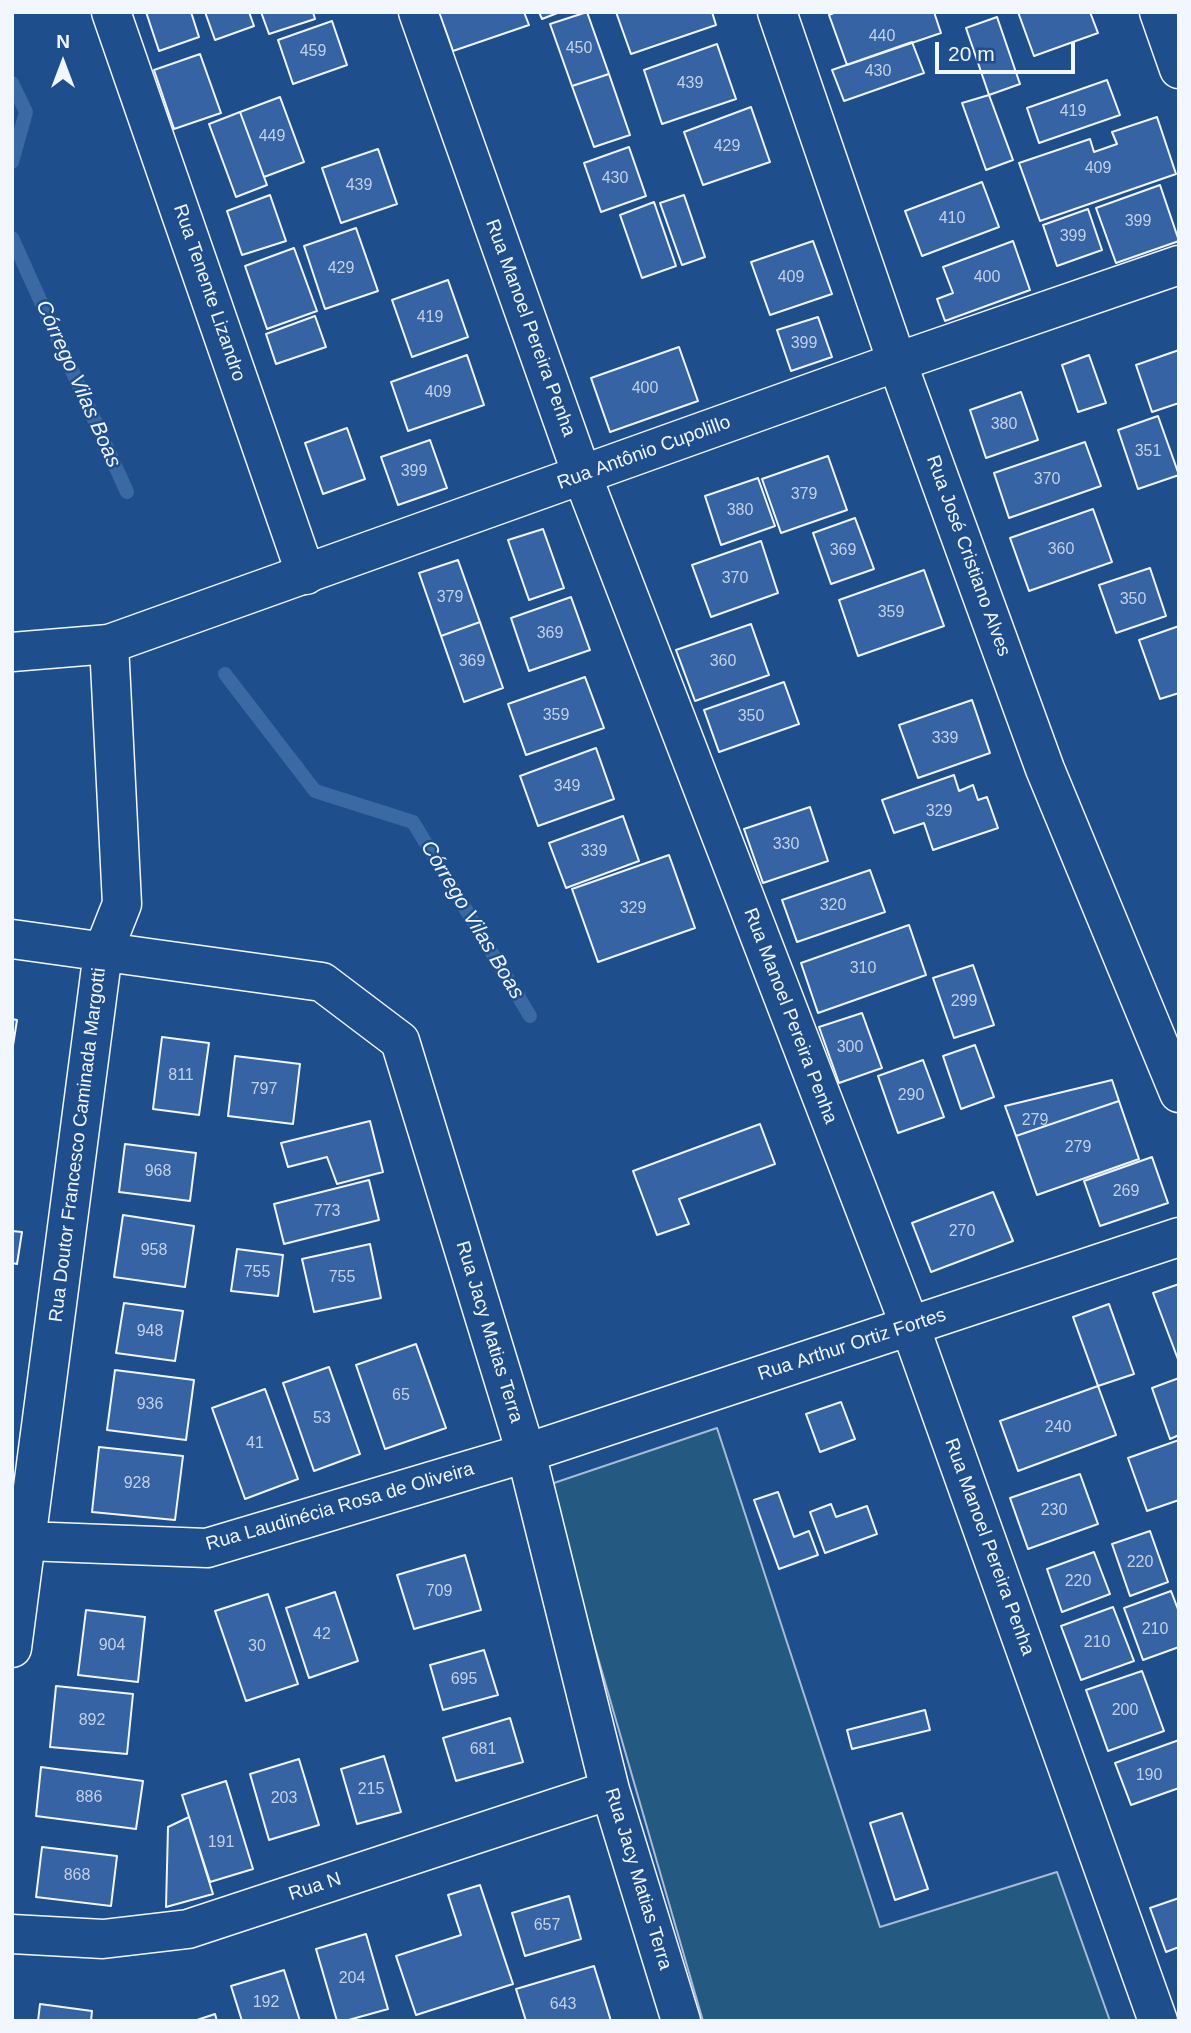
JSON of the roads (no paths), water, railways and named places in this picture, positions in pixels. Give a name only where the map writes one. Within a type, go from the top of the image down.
[{"type":"street","name":"Rua Tenente Lizandro","points":[[111,12],[306,575]]},
{"type":"street","name":"Rua Manoel Pereira Penha","points":[[418,12],[582,475],[910,1326],[1158,2021]]},
{"type":"street","name":"Rua José Cristiano Alves","points":[[777,12],[897,362],[1045,769],[1179,1093]]},
{"type":"street","points":[[1160,12],[1179,69]]},
{"type":"street","name":"Rua Antônio Cupolillo","points":[[12,652],[109,644],[897,362],[1179,265]]},
{"type":"street","name":"Rua Doutor Francesco Caminada Margotti","points":[[12,1648],[103,952],[122,904],[109,644]]},
{"type":"street","name":"Rua Jacy Matias Terra","points":[[12,939],[322,982],[400,1041],[526,1453],[610,1790],[681,2021]]},
{"type":"street","name":"Rua Arthur Ortiz Fortes","points":[[526,1453],[1179,1237]]},
{"type":"street","name":"Rua Laudinécia Rosa de Oliveira","points":[[26,1541],[208,1548],[526,1453]]},
{"type":"street","name":"Rua N","points":[[12,1934],[103,1939],[188,1929],[610,1790]]},
{"type":"waterway","name":"Córrego Vilas Boas","points":[[12,83],[26,112],[12,162]]},
{"type":"waterway","name":"Córrego Vilas Boas","points":[[12,238],[127,492]]},
{"type":"waterway","name":"Córrego Vilas Boas","points":[[225,674],[315,791],[413,822],[530,1016]]}]
